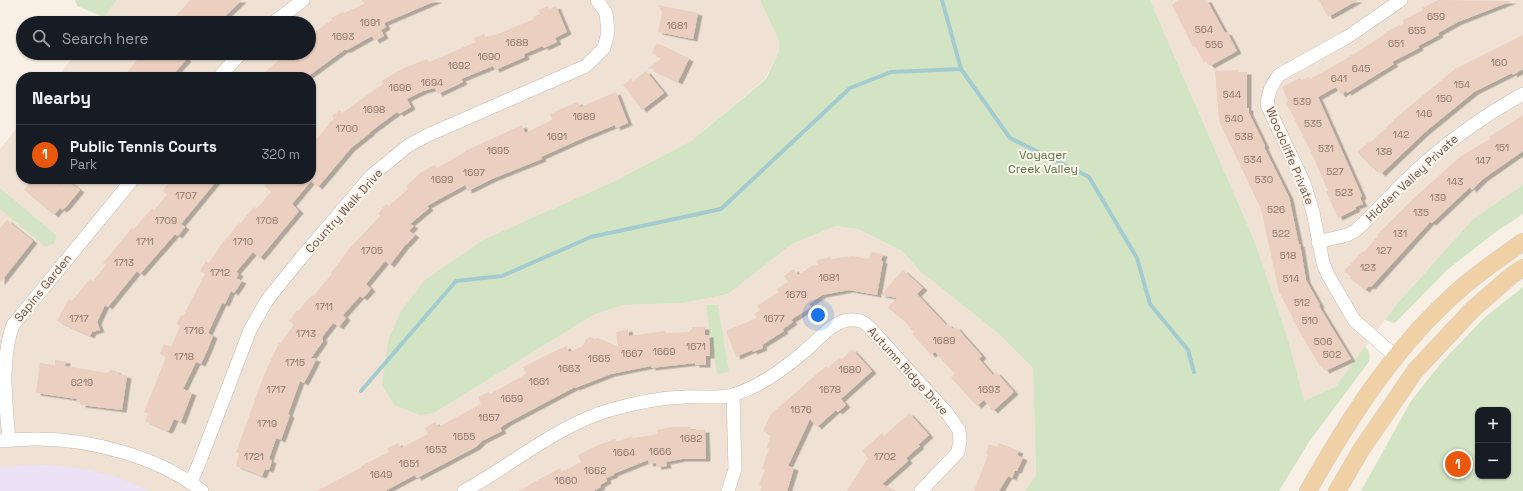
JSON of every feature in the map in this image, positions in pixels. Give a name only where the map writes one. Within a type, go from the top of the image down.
[{"type":"main road","points":[[1308,491],[1348,422],[1395,356],[1448,299],[1493,263],[1523,242]]},
{"type":"main road","points":[[1337,491],[1361,450],[1415,371],[1472,310],[1512,275],[1523,268]]},
{"type":"main road","points":[[1395,356],[1415,371]]},
{"type":"street","points":[[282,16],[303,0]]},
{"type":"street","name":"Country Walk Drive","points":[[191,482],[250,330],[267,300],[312,246],[371,176],[410,145],[428,135],[586,66],[604,48],[608,32],[606,13],[597,0]]},
{"type":"street","name":"Woodcliffe Private","points":[[1395,356],[1358,324],[1351,315],[1328,275],[1318,242],[1313,212],[1304,183],[1267,105],[1268,94],[1272,83],[1278,75],[1349,36],[1401,0]]},
{"type":"street","points":[[224,72],[235,60]]},
{"type":"street","name":"Hidden Valley Private","points":[[1318,242],[1348,235],[1355,231],[1402,184],[1444,146],[1476,122],[1523,94]]},
{"type":"street","name":"Sapins Garden","points":[[5,441],[3,361],[8,336],[12,325],[130,184]]},
{"type":"street","name":"Autumn Ridge Drive","points":[[464,491],[575,424],[608,410],[665,398],[732,395],[763,382],[779,372],[836,324],[850,319],[862,321],[872,330],[947,413],[959,430],[960,441],[958,452],[921,491]]},
{"type":"street","points":[[728,491],[735,469],[732,395]]},
{"type":"street","points":[[5,441],[36,439],[64,440],[117,450],[154,464],[191,482],[202,491]]},
{"type":"shaded area","points":[[117,0],[760,0],[779,41],[779,51],[765,79],[691,141],[611,183],[434,413],[593,315],[621,305],[684,303],[728,294],[792,244],[836,226],[858,229],[902,251],[921,272],[999,334],[1033,368],[1036,476],[1025,491],[0,491],[0,149],[16,129],[16,184],[316,184],[316,72],[61,72],[70,60],[316,60],[316,16],[104,16]]},
{"type":"shaded area","points":[[1150,0],[1523,0],[1523,185],[1473,219],[1396,305],[1335,387],[1304,402],[1289,342],[1255,242]]},
{"type":"shaded area","points":[[52,465],[85,469],[117,477],[149,491],[0,491],[0,467]]},
{"type":"green space","points":[[75,0],[117,0],[105,16],[77,6]]},
{"type":"green space","name":"Voyager Creek Valley","points":[[760,0],[1150,0],[1255,242],[1289,342],[1304,401],[1335,387],[1365,346],[1370,354],[1368,363],[1309,442],[1279,491],[1025,491],[1036,475],[1033,368],[999,334],[921,272],[902,251],[858,229],[836,226],[792,244],[728,294],[684,303],[622,305],[593,315],[434,413],[420,415],[394,405],[382,385],[389,338],[401,311],[425,280],[483,240],[611,183],[691,141],[766,79],[779,51],[779,41]]},
{"type":"green space","points":[[1523,185],[1523,214],[1497,231],[1447,270],[1398,320],[1394,323],[1385,320],[1396,305],[1473,219]]},
{"type":"green space","points":[[0,188],[56,235],[55,243],[46,247],[0,209]]},
{"type":"green space","points":[[1523,287],[1523,491],[1361,491],[1411,401],[1441,363],[1484,318]]},
{"type":"green space","points":[[706,305],[718,305],[729,372],[717,374]]},
{"type":"building","points":[[190,0],[242,0],[225,16],[176,16]]},
{"type":"building","points":[[362,0],[438,0],[384,23],[386,27],[381,30],[384,36],[375,41],[372,36],[347,50],[344,50],[314,72],[265,72],[278,61],[277,60],[316,60],[316,31],[332,20],[331,18],[364,4]]},
{"type":"building","points":[[1178,0],[1207,0],[1225,33],[1227,32],[1237,51],[1210,66],[1206,61],[1204,62],[1195,46],[1193,47],[1172,5]]},
{"type":"building","points":[[1319,0],[1358,0],[1328,17]]},
{"type":"building","points":[[1438,0],[1512,1],[1458,22],[1438,33],[1439,35],[1418,46],[1419,48],[1392,62],[1394,64],[1347,93],[1346,91],[1341,95],[1336,87],[1318,97],[1362,196],[1360,198],[1363,204],[1355,207],[1356,209],[1338,218],[1311,152],[1286,102],[1288,101],[1282,87],[1300,78],[1301,80],[1309,77],[1310,79],[1339,63],[1384,35],[1384,33],[1404,23],[1403,20],[1423,10],[1422,8]]},
{"type":"building","points":[[658,5],[698,13],[693,39],[658,32],[662,12]]},
{"type":"building","points":[[548,6],[549,9],[556,6],[567,32],[555,38],[557,42],[524,54],[525,57],[495,70],[493,66],[461,79],[463,82],[438,94],[435,88],[423,91],[407,99],[411,107],[399,114],[397,112],[370,132],[351,148],[318,187],[314,184],[316,184],[316,139],[334,119],[332,116],[340,110],[342,113],[383,84],[381,81],[404,68],[427,59],[429,62],[476,42],[474,38],[484,34],[486,38],[493,36],[534,19],[533,17],[540,14],[538,10]]},
{"type":"building","points":[[1523,35],[1523,69],[1474,92],[1424,133],[1381,174],[1375,168],[1373,169],[1357,152],[1370,141],[1371,142],[1398,116],[1455,69]]},
{"type":"building","points":[[657,43],[689,59],[678,82],[649,68],[662,58],[652,53]]},
{"type":"building","points":[[137,60],[186,60],[175,72],[127,72]]},
{"type":"building","points":[[1238,70],[1238,72],[1247,72],[1247,108],[1249,108],[1249,113],[1265,146],[1264,147],[1289,197],[1299,245],[1300,244],[1306,280],[1320,305],[1319,306],[1351,359],[1325,371],[1321,365],[1320,366],[1301,334],[1279,292],[1261,209],[1219,121],[1215,71]]},
{"type":"building","points":[[646,71],[664,93],[642,110],[623,85],[631,79],[633,81]]},
{"type":"building","points":[[616,92],[628,123],[616,128],[615,125],[583,138],[541,157],[542,159],[492,179],[468,191],[465,185],[427,206],[429,208],[410,224],[414,226],[409,231],[415,235],[390,265],[385,261],[366,284],[371,289],[363,298],[360,296],[343,315],[346,318],[339,327],[333,323],[322,337],[323,341],[311,358],[316,359],[313,366],[304,383],[300,381],[288,414],[290,415],[281,440],[276,438],[269,459],[272,461],[269,470],[265,469],[262,476],[236,466],[239,453],[236,452],[264,375],[279,343],[281,343],[294,324],[289,321],[297,310],[298,311],[312,295],[313,296],[332,274],[331,273],[349,249],[380,216],[378,214],[386,204],[389,206],[408,189],[406,186],[420,173],[435,165],[437,168],[465,151],[522,125],[525,133],[552,120],[550,114],[563,108],[578,102],[580,107]]},
{"type":"building","points":[[1523,115],[1523,151],[1483,179],[1472,190],[1470,187],[1432,223],[1430,222],[1371,287],[1369,286],[1365,290],[1349,278],[1351,277],[1344,271],[1363,251],[1364,252],[1378,236],[1377,235],[1413,199],[1461,156],[1490,139],[1489,137]]},
{"type":"building","points":[[29,184],[72,184],[80,190],[66,207],[62,210],[60,208],[54,215],[24,190]]},
{"type":"building","points":[[168,184],[214,184],[181,224],[185,227],[178,236],[175,234],[140,274],[137,271],[108,307],[105,305],[97,322],[100,330],[92,332],[90,336],[57,321],[69,299],[72,301],[90,279],[93,281],[106,265],[103,263],[132,228],[134,229],[152,208],[154,210],[167,195],[162,191]]},
{"type":"building","points":[[267,184],[309,184],[292,204],[299,211],[260,258],[253,252],[236,272],[239,274],[236,278],[242,281],[234,293],[231,291],[225,304],[222,303],[208,333],[213,336],[207,351],[201,364],[196,362],[183,389],[192,393],[181,422],[174,419],[169,430],[167,431],[145,421],[148,414],[144,412],[166,357],[160,354],[164,344],[171,347],[180,326],[177,324],[181,315],[183,316],[205,274],[200,271],[206,261],[209,263],[239,223],[240,224],[254,207],[256,209],[271,192],[265,186]]},
{"type":"building","points":[[7,220],[33,241],[0,283],[0,228]]},
{"type":"building","points":[[871,252],[883,254],[877,295],[849,290],[822,295],[809,304],[811,307],[791,320],[793,322],[783,329],[784,331],[762,345],[763,348],[753,352],[752,350],[736,357],[726,331],[757,318],[754,314],[760,310],[757,306],[779,292],[777,289],[788,282],[784,276],[794,269],[798,275],[812,266],[818,265],[817,260],[831,257],[831,259],[853,256],[869,259]]},
{"type":"building","points":[[903,270],[923,288],[917,294],[946,325],[948,324],[953,329],[956,327],[982,356],[979,359],[993,375],[996,372],[1014,392],[993,411],[984,400],[977,406],[951,378],[955,374],[935,352],[931,355],[912,334],[914,332],[900,316],[899,317],[888,308],[897,298],[881,295]]},
{"type":"building","points":[[692,327],[705,327],[705,335],[709,335],[710,356],[706,356],[706,365],[695,365],[695,363],[651,368],[651,366],[611,374],[575,387],[507,423],[500,428],[502,431],[482,441],[476,447],[417,478],[415,475],[385,491],[317,491],[389,452],[387,448],[398,443],[401,448],[428,434],[425,428],[435,422],[438,427],[481,404],[478,397],[489,392],[490,394],[521,377],[526,373],[523,367],[566,346],[569,352],[583,346],[586,339],[590,337],[595,339],[598,338],[618,347],[616,332],[628,329],[629,336],[665,331],[665,333],[690,332]]},
{"type":"building","points":[[852,349],[872,371],[841,399],[846,405],[838,412],[836,410],[817,427],[810,419],[788,466],[794,468],[787,491],[760,491],[762,486],[759,485],[765,470],[762,469],[769,449],[766,448],[771,435],[763,431],[771,414],[826,366],[828,368],[840,357],[842,359]]},
{"type":"building","points":[[55,360],[66,361],[65,366],[107,373],[111,370],[127,376],[122,410],[81,405],[81,402],[76,402],[77,399],[36,393],[40,363],[55,365]]},
{"type":"building","points":[[909,413],[929,435],[918,445],[920,446],[906,458],[908,461],[882,484],[895,491],[847,491],[868,458],[862,451],[882,433],[884,436]]},
{"type":"building","points":[[672,427],[691,427],[691,430],[705,430],[706,459],[682,459],[666,462],[667,466],[657,467],[656,463],[649,464],[648,460],[613,474],[614,475],[606,478],[607,481],[600,485],[601,487],[593,491],[518,491],[560,468],[562,472],[581,462],[578,455],[596,446],[615,439],[617,442],[632,436],[633,438],[658,434],[657,430]]},
{"type":"building","points":[[999,443],[1019,451],[1017,455],[1023,458],[1017,471],[1015,471],[1012,478],[1008,476],[999,491],[974,491],[988,455],[986,454],[989,444],[997,447]]},
{"type":"waterway","points":[[942,0],[961,69],[1010,138],[1089,177],[1137,258],[1150,304],[1188,350],[1194,372]]},
{"type":"waterway","points":[[361,391],[456,281],[502,276],[591,237],[721,209],[850,88],[891,72],[961,69]]},
{"type":"place","name":"Public Tennis Courts","points":[[1458,464]]}]
